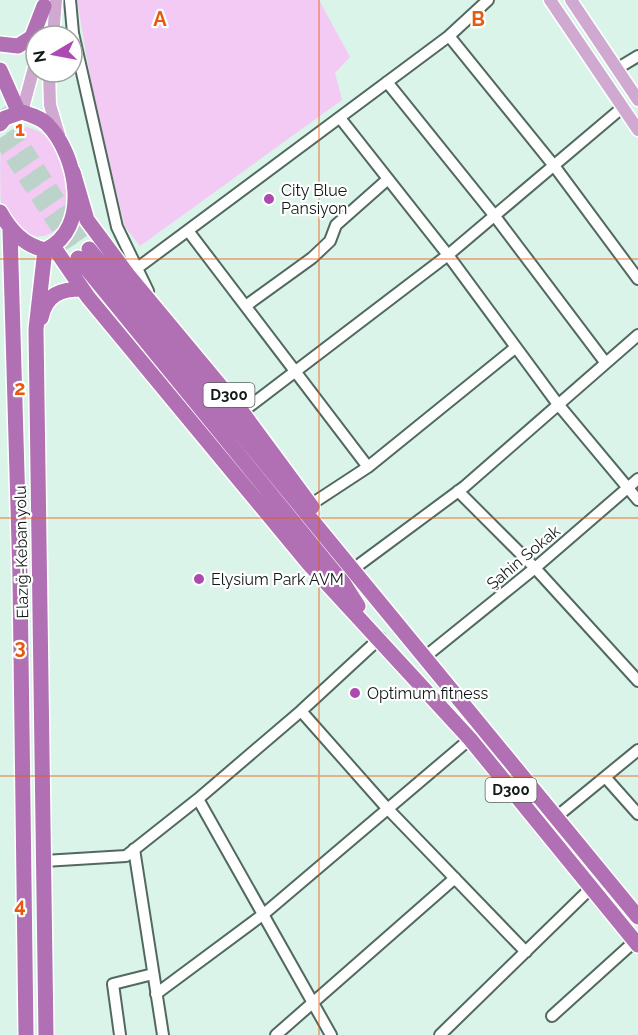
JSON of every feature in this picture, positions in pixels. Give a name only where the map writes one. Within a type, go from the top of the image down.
[{"type":"highway","points":[[0,44],[18,46],[32,37],[48,2]]},
{"type":"highway","points":[[0,70],[21,112],[47,123],[62,145],[73,172],[75,200],[72,222],[63,237],[49,248],[24,241],[10,230],[0,212]]},
{"type":"highway","points":[[0,124],[5,118],[21,112]]},
{"type":"highway","name":"D300","points":[[73,172],[87,220],[132,272],[159,312],[243,412],[310,505],[360,564],[392,616],[638,917]]},
{"type":"highway","name":"Elazığ-Keban yolu","points":[[10,230],[19,554],[26,1035]]},
{"type":"highway","name":"D300","points":[[49,248],[309,564],[380,638],[470,739],[636,943]]},
{"type":"highway","name":"Elazığ-Keban yolu","points":[[46,1035],[36,344],[39,287],[49,248]]},
{"type":"highway","points":[[380,638],[344,584],[83,253],[392,616]]},
{"type":"highway","points":[[36,344],[43,311],[50,297],[63,289],[82,289]]},
{"type":"main road","points":[[550,0],[638,130]]},
{"type":"main road","points":[[574,1],[638,100]]},
{"type":"main road","points":[[43,24],[48,2]]},
{"type":"main road","points":[[48,2],[51,24]]},
{"type":"main road","points":[[21,112],[29,84]]},
{"type":"main road","points":[[49,84],[50,105],[62,145]]},
{"type":"street","points":[[70,0],[73,33],[101,164],[117,227],[132,272],[189,232],[449,36],[488,0]]},
{"type":"street","points":[[449,36],[555,167],[638,279]]},
{"type":"street","points":[[618,68],[638,56]]},
{"type":"street","points":[[387,82],[494,215],[605,362]]},
{"type":"street","points":[[243,412],[448,255],[555,167],[623,107]]},
{"type":"street","points":[[340,118],[448,255],[557,403],[626,489],[638,500]]},
{"type":"street","points":[[247,305],[312,258],[330,241],[336,225],[388,179]]},
{"type":"street","points":[[189,232],[247,305],[368,467]]},
{"type":"street","points":[[360,564],[458,491],[638,335]]},
{"type":"street","points":[[310,505],[368,467],[515,348]]},
{"type":"street","name":"Şahin Sokak","points":[[426,656],[535,568],[638,479]]},
{"type":"street","points":[[458,491],[535,568],[638,681]]},
{"type":"street","points":[[44,861],[126,856],[198,799],[301,711],[380,638]]},
{"type":"street","points":[[301,711],[386,807],[526,952]]},
{"type":"street","points":[[156,994],[265,913],[386,807],[470,739]]},
{"type":"street","points":[[555,818],[638,750]]},
{"type":"street","points":[[606,778],[638,814]]},
{"type":"street","points":[[198,799],[265,913],[331,1035]]},
{"type":"street","points":[[134,849],[163,1035]]},
{"type":"street","points":[[276,1035],[455,878]]},
{"type":"street","points":[[440,1035],[592,887]]},
{"type":"street","points":[[552,1016],[636,943]]},
{"type":"street","points":[[120,1035],[113,984],[153,974]]},
{"type":"shaded area","points":[[77,0],[319,0],[350,57],[335,73],[342,100],[140,246],[125,227],[94,100],[84,41],[84,24],[81,24]]},
{"type":"shaded area","points":[[27,127],[50,140],[61,160],[67,186],[68,199],[62,222],[56,230],[47,235],[30,235],[23,231],[9,218],[1,202],[1,143],[8,134]]},
{"type":"tunnel","points":[[0,110],[89,249]]},
{"type":"tunnel","points":[[0,138],[78,258]]},
{"type":"place","name":"City Blue Pansiyon","points":[[269,199]]},
{"type":"place","name":"Elysium Park AVM","points":[[199,579]]},
{"type":"place","name":"Optimum fitness","points":[[355,693]]}]
